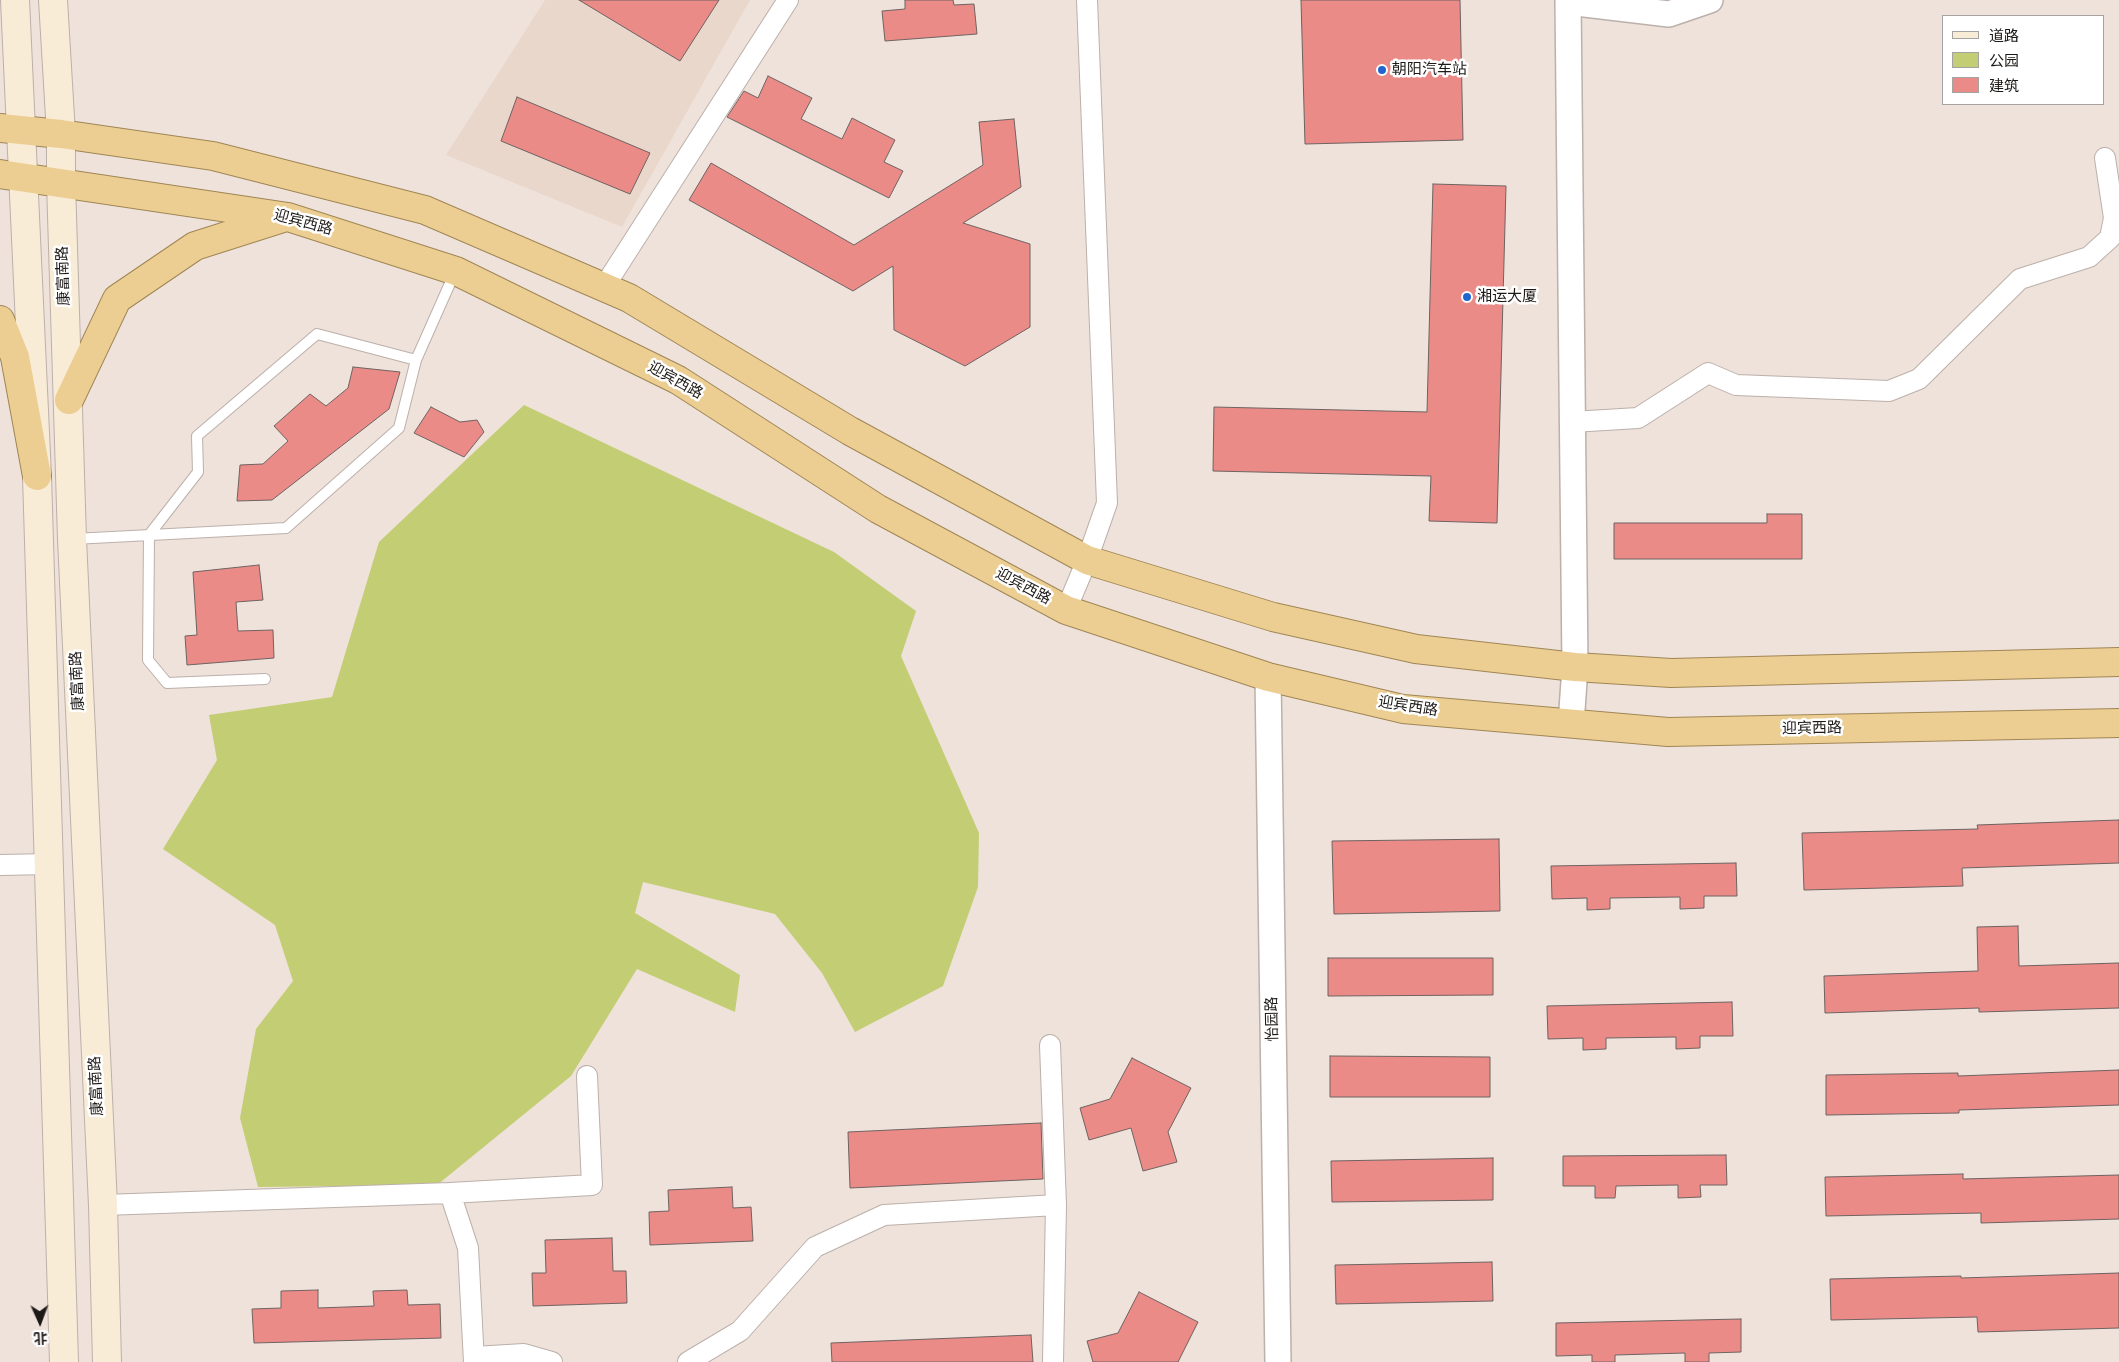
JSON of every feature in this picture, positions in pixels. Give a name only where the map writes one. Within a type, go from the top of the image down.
[{"type":"highway","points":[[11,129],[61,134],[213,156],[425,210],[629,298],[850,431],[1087,560],[1273,617],[1416,649],[1575,667],[1671,673],[2119,662]]},
{"type":"highway","name":"迎宾西路","points":[[12,175],[288,217],[456,271],[678,380],[878,509],[1066,610],[1268,677],[1403,709],[1668,732],[2119,723]]},
{"type":"highway","points":[[69,400],[117,298],[195,246],[288,217]]},
{"type":"highway","points":[[0,320],[15,357],[37,476]]},
{"type":"main road","points":[[15,0],[11,129],[12,175],[37,476],[64,1362]]},
{"type":"main road","name":"康富南路","points":[[53,0],[61,134],[72,539],[103,1205],[107,1362]]},
{"type":"street","points":[[604,287],[788,0]]},
{"type":"street","points":[[1066,610],[1087,560],[1107,503],[1088,0]]},
{"type":"street","points":[[1571,724],[1575,667],[1568,1],[1669,14],[1710,0]]},
{"type":"street","points":[[1572,422],[1638,418],[1708,373],[1736,385],[1879,391],[1889,391],[1919,379],[2020,279],[2089,257],[2110,238],[2114,218],[2105,158]]},
{"type":"street","name":"怡园路","points":[[1268,677],[1278,1362]]},
{"type":"street","points":[[0,865],[50,864]]},
{"type":"street","points":[[1050,1045],[1056,1205],[1053,1362]]},
{"type":"street","points":[[103,1205],[450,1194],[592,1185],[587,1076]]},
{"type":"street","points":[[450,1194],[468,1248],[474,1359],[524,1354],[552,1362]]},
{"type":"street","points":[[688,1362],[740,1331],[815,1247],[884,1215],[1056,1205]]},
{"type":"lane","points":[[72,539],[286,528],[399,428],[416,360],[456,271]]},
{"type":"lane","points":[[265,679],[168,683],[148,660],[149,535],[198,472],[197,436],[317,334],[416,360]]},
{"type":"shaded area","points":[[545,0],[750,0],[622,227],[446,155]]},
{"type":"green space","points":[[524,405],[834,552],[916,611],[901,656],[979,833],[978,887],[943,986],[855,1032],[822,973],[775,914],[643,882],[635,913],[740,975],[735,1012],[637,969],[571,1076],[437,1185],[258,1187],[240,1118],[256,1029],[293,981],[275,925],[163,849],[217,760],[209,715],[332,697],[379,542]]},
{"type":"building","points":[[579,0],[719,0],[680,61]]},
{"type":"building","points":[[905,0],[953,0],[954,5],[974,4],[977,34],[885,41],[882,11],[905,9]]},
{"type":"building","name":"朝阳汽车站","points":[[1301,0],[1460,0],[1463,140],[1305,144]]},
{"type":"building","points":[[768,76],[812,98],[801,119],[842,139],[852,118],[895,140],[884,162],[903,171],[889,198],[727,117],[744,91],[758,98]]},
{"type":"building","points":[[517,97],[650,153],[630,194],[501,141]]},
{"type":"building","points":[[1014,119],[1021,187],[963,223],[1030,244],[1030,327],[965,366],[894,330],[893,266],[853,291],[689,200],[711,163],[854,245],[983,165],[979,122]]},
{"type":"building","name":"湘运大厦","points":[[1433,184],[1506,186],[1497,523],[1429,521],[1431,476],[1213,471],[1214,407],[1427,412]]},
{"type":"building","points":[[353,367],[400,372],[389,409],[272,500],[237,501],[240,465],[263,464],[288,441],[274,426],[310,394],[326,406],[348,388]]},
{"type":"building","points":[[431,407],[460,422],[477,420],[484,432],[464,457],[414,433]]},
{"type":"building","points":[[1767,514],[1802,514],[1802,559],[1614,559],[1614,523],[1767,523]]},
{"type":"building","points":[[259,565],[263,600],[236,602],[238,631],[273,630],[274,658],[187,665],[185,636],[197,635],[193,572]]},
{"type":"building","points":[[2119,820],[2119,863],[1962,868],[1963,886],[1804,890],[1802,833],[1978,829],[1977,825]]},
{"type":"building","points":[[1499,839],[1500,911],[1334,914],[1332,841]]},
{"type":"building","points":[[1736,863],[1737,896],[1704,896],[1704,908],[1680,909],[1680,897],[1610,898],[1610,909],[1587,910],[1587,898],[1552,899],[1551,866]]},
{"type":"building","points":[[2018,926],[2019,966],[2119,963],[2119,1008],[1979,1012],[1979,1008],[1825,1013],[1824,976],[1978,971],[1977,927]]},
{"type":"building","points":[[1328,958],[1493,958],[1493,995],[1328,996]]},
{"type":"building","points":[[1732,1002],[1733,1036],[1700,1036],[1700,1048],[1676,1049],[1676,1037],[1606,1038],[1606,1049],[1583,1050],[1583,1038],[1548,1039],[1547,1006]]},
{"type":"building","points":[[1330,1056],[1490,1057],[1490,1097],[1330,1097]]},
{"type":"building","points":[[1132,1058],[1191,1088],[1168,1132],[1177,1162],[1143,1171],[1131,1128],[1089,1140],[1080,1108],[1110,1099]]},
{"type":"building","points":[[2119,1070],[2119,1105],[1959,1110],[1959,1113],[1826,1115],[1826,1075],[1958,1073],[1958,1076]]},
{"type":"building","points":[[1041,1123],[1043,1179],[850,1188],[848,1132]]},
{"type":"building","points":[[1726,1155],[1727,1185],[1700,1185],[1701,1197],[1678,1198],[1678,1185],[1616,1186],[1615,1198],[1595,1198],[1595,1186],[1563,1186],[1563,1156]]},
{"type":"building","points":[[1493,1158],[1493,1200],[1332,1202],[1331,1161]]},
{"type":"building","points":[[1963,1174],[1963,1179],[2119,1175],[2119,1219],[1981,1223],[1981,1213],[1826,1216],[1825,1177]]},
{"type":"building","points":[[732,1187],[733,1208],[751,1207],[753,1241],[650,1245],[649,1212],[669,1211],[668,1190]]},
{"type":"building","points":[[612,1238],[613,1271],[626,1271],[627,1303],[533,1306],[532,1273],[546,1273],[545,1240]]},
{"type":"building","points":[[1492,1262],[1493,1301],[1336,1304],[1335,1265]]},
{"type":"building","points":[[2119,1273],[2119,1328],[1978,1332],[1977,1317],[1831,1320],[1830,1279],[1961,1276],[1961,1278]]},
{"type":"building","points":[[318,1290],[318,1308],[374,1306],[373,1291],[407,1290],[408,1305],[440,1304],[441,1338],[254,1343],[252,1309],[281,1308],[281,1291]]},
{"type":"building","points":[[1139,1292],[1198,1322],[1178,1362],[1093,1362],[1087,1341],[1118,1333]]},
{"type":"building","points":[[1741,1319],[1741,1352],[1709,1353],[1709,1362],[1685,1362],[1685,1353],[1615,1355],[1615,1362],[1592,1362],[1592,1355],[1556,1356],[1556,1323]]},
{"type":"building","points":[[1031,1335],[1033,1362],[832,1362],[831,1343]]},
{"type":"place","name":"朝阳汽车站","points":[[1382,70]]},
{"type":"place","name":"湘运大厦","points":[[1467,297]]}]
